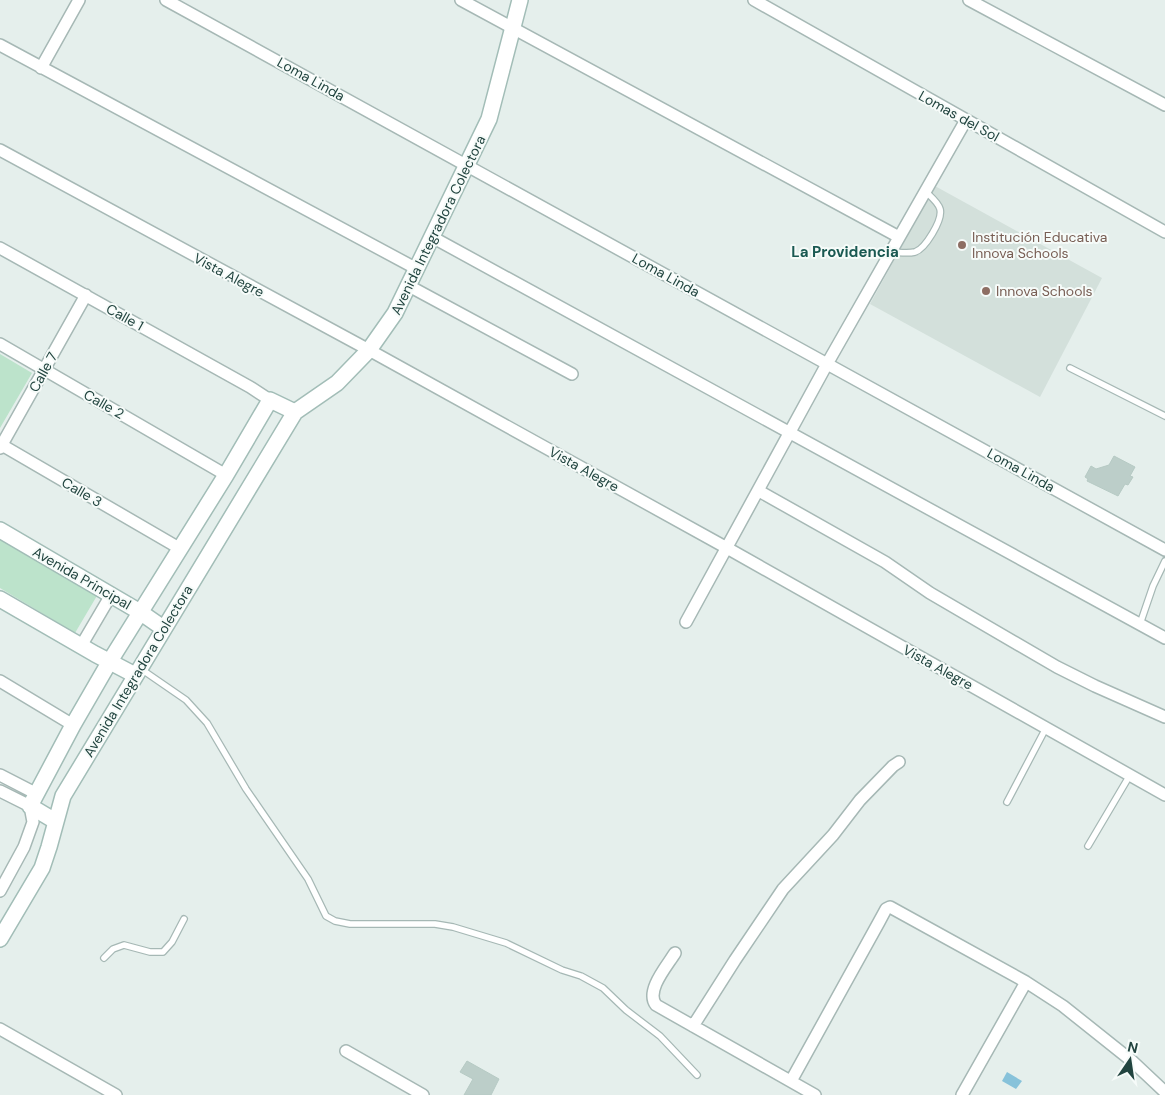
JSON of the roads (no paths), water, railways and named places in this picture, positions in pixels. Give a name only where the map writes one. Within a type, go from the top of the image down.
[{"type":"street","points":[[41,68],[79,0]]},
{"type":"street","name":"Loma Linda","points":[[166,0],[1165,550]]},
{"type":"street","points":[[461,0],[899,236]]},
{"type":"street","name":"Avenida Integradora Colectora","points":[[0,939],[42,868],[63,796],[295,412],[336,383],[369,350],[395,313],[468,166],[489,119],[520,0]]},
{"type":"street","name":"Lomas del Sol","points":[[754,0],[1165,232]]},
{"type":"street","points":[[968,0],[1165,105]]},
{"type":"street","points":[[0,45],[417,269]]},
{"type":"street","points":[[686,622],[789,433],[966,120]]},
{"type":"street","name":"Vista Alegre","points":[[0,150],[369,350],[727,548],[1165,795]]},
{"type":"street","points":[[432,237],[1165,638]]},
{"type":"street","name":"Calle 1","points":[[0,248],[250,387],[270,400]]},
{"type":"street","points":[[409,286],[572,374]]},
{"type":"street","name":"Calle 7","points":[[0,446],[86,296]]},
{"type":"street","name":"Calle 2","points":[[0,344],[226,475]]},
{"type":"street","points":[[270,400],[295,412]]},
{"type":"street","name":"Avenida Integradora Colectora","points":[[0,891],[24,847],[33,822],[33,800],[73,725],[110,660],[226,475],[270,400]]},
{"type":"street","name":"Calle 3","points":[[0,446],[179,548]]},
{"type":"street","points":[[759,490],[885,562],[930,593],[1057,666],[1095,686],[1165,717]]},
{"type":"street","name":"Avenida Principal","points":[[0,530],[140,612],[163,628]]},
{"type":"street","points":[[81,646],[111,595]]},
{"type":"street","points":[[0,599],[81,646],[137,671]]},
{"type":"street","points":[[0,681],[58,714],[73,725]]},
{"type":"street","points":[[693,1026],[783,889],[833,834],[860,800],[899,762]]},
{"type":"street","points":[[0,775],[15,784],[55,821]]},
{"type":"street","points":[[0,791],[33,800]]},
{"type":"street","points":[[791,1081],[886,909],[890,907],[1026,982],[1063,1006],[1132,1061],[1165,1092]]},
{"type":"street","points":[[675,953],[652,994],[652,1000],[656,1005],[815,1095]]},
{"type":"street","points":[[962,1095],[1026,982]]},
{"type":"street","points":[[0,1029],[116,1095]]},
{"type":"street","points":[[346,1051],[423,1095]]},
{"type":"lane","points":[[891,252],[913,252],[920,250],[926,244],[941,212],[940,207],[925,191]]},
{"type":"lane","points":[[1070,368],[1165,416]]},
{"type":"lane","points":[[1140,624],[1153,586],[1165,561]]},
{"type":"lane","points":[[137,671],[186,700],[207,724],[246,788],[308,879],[326,916],[335,921],[350,924],[435,924],[453,927],[506,943],[562,970],[581,976],[603,988],[626,1010],[660,1036],[697,1075]]},
{"type":"lane","points":[[1007,802],[1046,728]]},
{"type":"lane","points":[[1088,846],[1130,775]]},
{"type":"lane","points":[[104,958],[113,949],[124,945],[150,952],[163,952],[172,942],[184,919]]},
{"type":"water","points":[[1007,1072],[1022,1081],[1016,1089],[1002,1081]]},
{"type":"place","name":"Institución Educativa Innova Schools","points":[[962,245]]},
{"type":"place","name":"Innova Schools","points":[[986,291]]},
{"type":"district","name":"La Providencia","points":[[845,252]]}]
